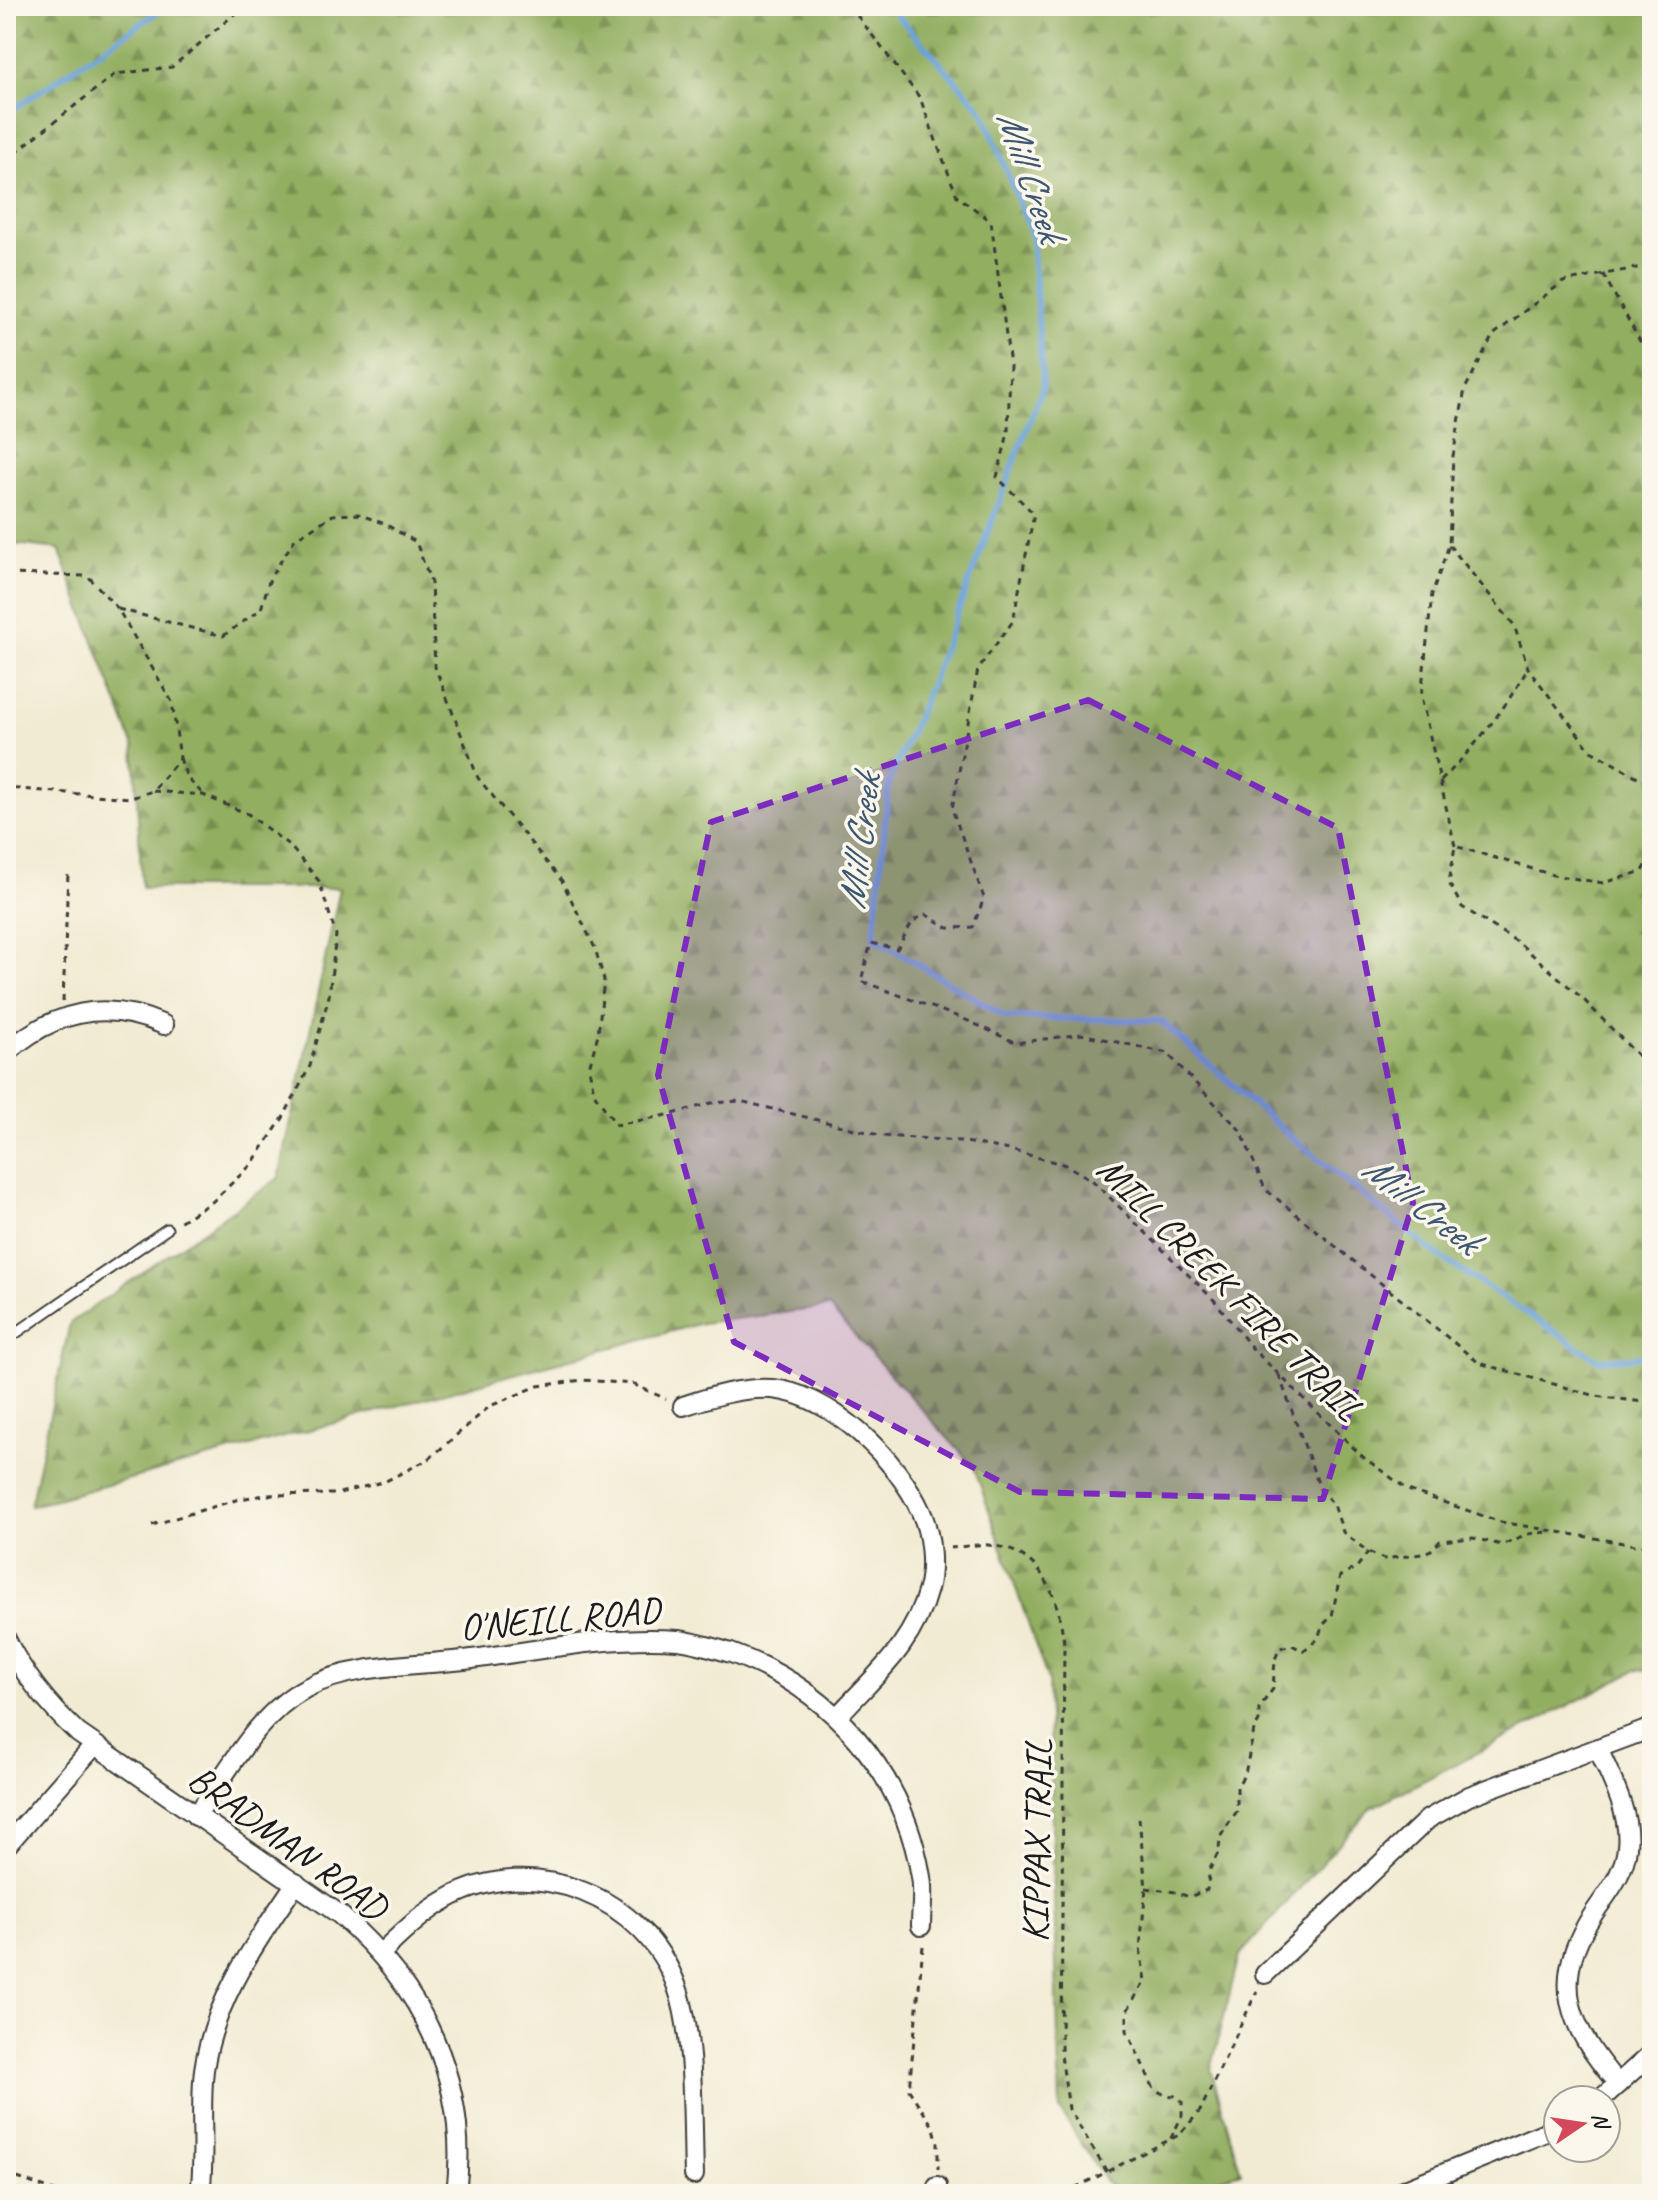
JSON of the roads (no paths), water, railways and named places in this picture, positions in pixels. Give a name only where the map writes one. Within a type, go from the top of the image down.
[{"type":"street","points":[[6,1053],[37,1029],[62,1018],[103,1011],[125,1012],[164,1025]]},
{"type":"street","points":[[683,1406],[715,1395],[741,1391],[771,1389],[805,1396],[864,1437],[891,1465],[923,1514],[931,1549],[929,1586],[908,1639],[838,1716]]},
{"type":"street","name":"BRADMAN ROAD","points":[[6,1639],[45,1700],[78,1733],[339,1914],[381,1953],[413,1996],[441,2054],[457,2118],[459,2150],[456,2194]]},
{"type":"street","name":"O'NEILL ROAD","points":[[196,1816],[254,1734],[280,1704],[307,1687],[347,1673],[579,1645],[680,1640],[764,1665],[806,1691],[838,1716],[858,1738],[878,1766],[910,1831],[922,1879],[921,1926]]},
{"type":"street","points":[[1265,1974],[1428,1819],[1469,1796],[1652,1728]]},
{"type":"street","points":[[6,1846],[94,1746]]},
{"type":"street","points":[[1598,1748],[1625,1815],[1628,1846],[1620,1873],[1577,1941],[1568,1989],[1570,2005],[1580,2035],[1618,2084],[1652,2053]]},
{"type":"street","points":[[381,1953],[447,1898],[492,1883],[547,1881],[572,1887],[618,1908],[636,1922],[653,1943],[678,1989],[688,2050],[694,2175]]},
{"type":"street","points":[[200,2194],[204,2072],[215,2024],[243,1963],[296,1883]]},
{"type":"street","points":[[1393,2194],[1542,2133]]},
{"type":"lane","points":[[6,1340],[167,1229]]},
{"type":"waterway","name":"Mill Creek","points":[[6,114],[167,6]]},
{"type":"waterway","name":"Mill Creek","points":[[889,6],[983,111],[1032,236],[1043,386],[923,704],[889,781],[874,938],[1006,1017],[1161,1021],[1283,1130],[1437,1255],[1598,1360],[1652,1356]]}]
